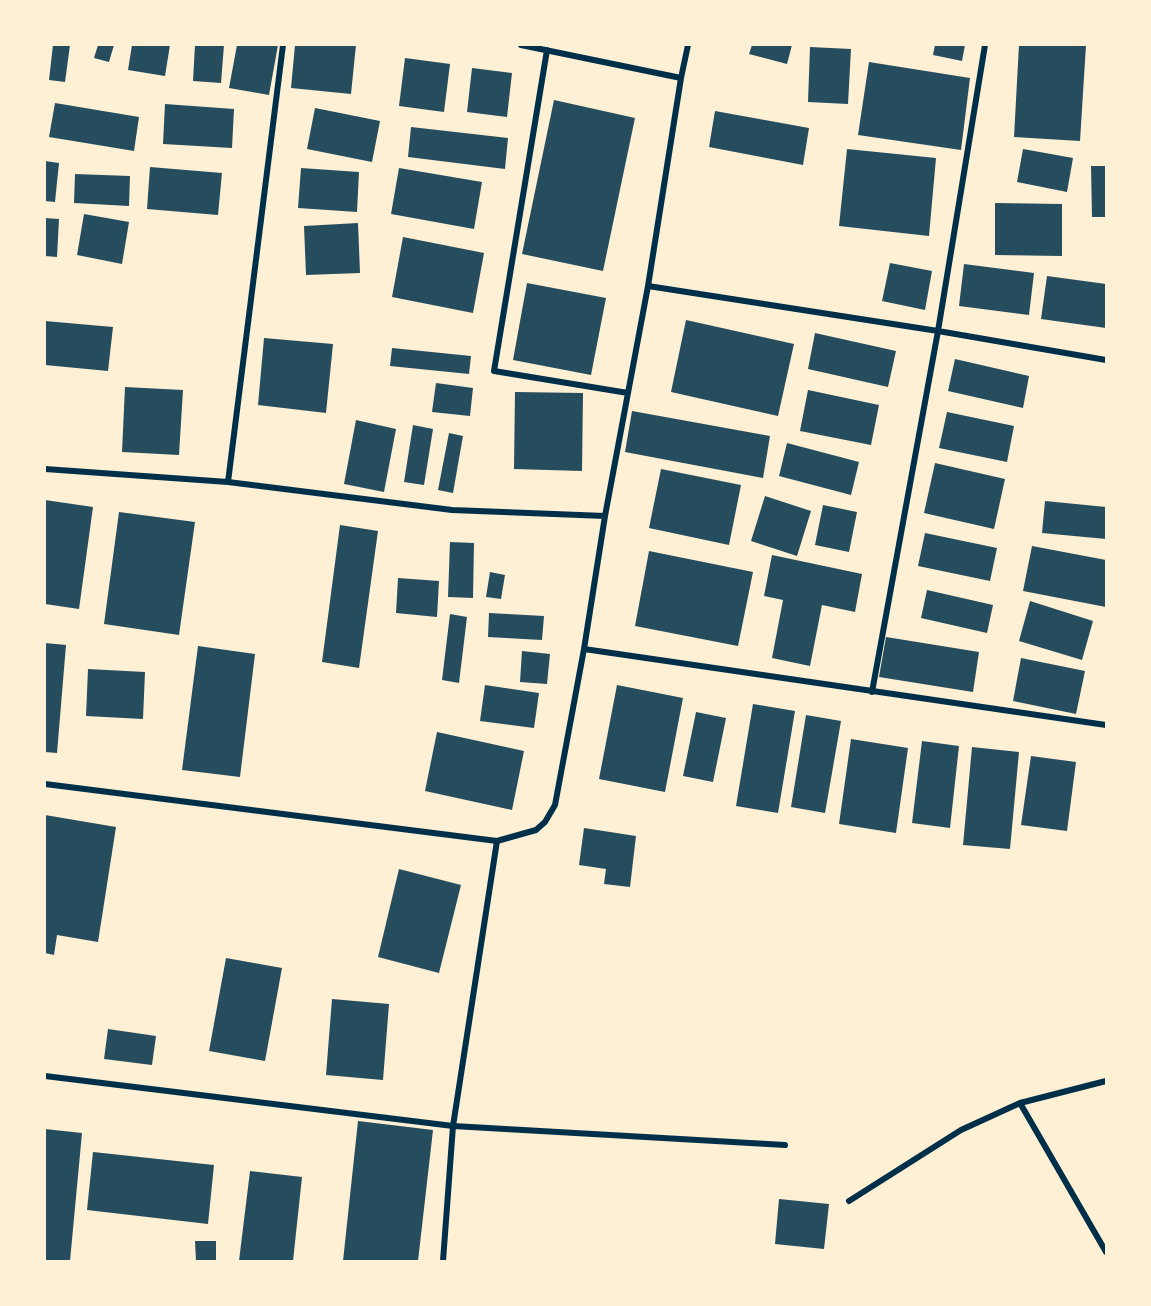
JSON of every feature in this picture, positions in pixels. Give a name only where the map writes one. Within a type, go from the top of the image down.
[{"type":"street","points":[[228,482],[283,45]]},
{"type":"street","points":[[521,45],[681,78]]},
{"type":"street","points":[[45,784],[497,841],[536,830],[545,822],[555,805],[584,650],[605,516],[648,286],[688,45]]},
{"type":"street","points":[[872,692],[938,331],[985,45]]},
{"type":"street","points":[[547,50],[494,371],[628,393]]},
{"type":"street","points":[[648,286],[938,331],[1106,360]]},
{"type":"street","points":[[45,469],[228,482],[452,510],[605,516]]},
{"type":"street","points":[[584,650],[1106,725]]},
{"type":"street","points":[[443,1261],[453,1126],[497,841]]},
{"type":"street","points":[[45,1076],[453,1126],[785,1145]]},
{"type":"street","points":[[849,1201],[961,1130],[1020,1103],[1106,1081]]},
{"type":"street","points":[[1020,1103],[1106,1252]]},
{"type":"building","points":[[53,45],[70,45],[65,82],[49,80]]},
{"type":"building","points":[[98,45],[114,45],[109,62],[94,58]]},
{"type":"building","points":[[132,45],[170,45],[165,76],[128,70]]},
{"type":"building","points":[[195,45],[224,45],[221,83],[193,81]]},
{"type":"building","points":[[237,45],[278,45],[269,95],[229,88]]},
{"type":"building","points":[[295,45],[356,45],[351,94],[291,88]]},
{"type":"building","points":[[752,45],[792,45],[787,64],[749,54]]},
{"type":"building","points":[[935,45],[965,45],[962,61],[933,55]]},
{"type":"building","points":[[1019,45],[1086,45],[1080,141],[1014,137]]},
{"type":"building","points":[[810,47],[851,49],[848,104],[808,102]]},
{"type":"building","points":[[405,58],[450,64],[444,112],[399,106]]},
{"type":"building","points":[[869,62],[970,78],[961,150],[858,135]]},
{"type":"building","points":[[472,68],[512,73],[507,117],[467,112]]},
{"type":"building","points":[[554,100],[635,118],[603,271],[522,254]]},
{"type":"building","points":[[55,103],[139,117],[134,151],[49,137]]},
{"type":"building","points":[[165,104],[234,109],[232,148],[163,144]]},
{"type":"building","points":[[315,108],[380,121],[372,162],[307,149]]},
{"type":"building","points":[[715,111],[809,128],[803,165],[709,147]]},
{"type":"building","points":[[411,127],[508,138],[505,169],[408,157]]},
{"type":"building","points":[[847,149],[936,158],[929,236],[839,226]]},
{"type":"building","points":[[1023,149],[1073,158],[1067,192],[1017,182]]},
{"type":"building","points":[[45,161],[59,163],[55,202],[45,201]]},
{"type":"building","points":[[1091,166],[1106,166],[1106,217],[1092,217]]},
{"type":"building","points":[[150,167],[222,173],[218,215],[147,209]]},
{"type":"building","points":[[301,168],[359,172],[357,212],[298,208]]},
{"type":"building","points":[[399,168],[482,182],[474,229],[391,214]]},
{"type":"building","points":[[75,174],[130,176],[129,206],[74,203]]},
{"type":"building","points":[[995,203],[1062,204],[1062,256],[995,255]]},
{"type":"building","points":[[84,214],[129,222],[122,264],[77,255]]},
{"type":"building","points":[[45,218],[59,219],[57,257],[45,256]]},
{"type":"building","points":[[358,223],[360,273],[306,275],[304,226]]},
{"type":"building","points":[[403,237],[484,253],[473,313],[392,297]]},
{"type":"building","points":[[890,263],[932,271],[925,310],[882,301]]},
{"type":"building","points":[[964,264],[1034,273],[1029,315],[959,306]]},
{"type":"building","points":[[1047,276],[1106,284],[1106,328],[1041,319]]},
{"type":"building","points":[[527,283],[606,298],[591,375],[513,360]]},
{"type":"building","points":[[686,320],[794,344],[778,416],[671,392]]},
{"type":"building","points":[[45,321],[113,327],[108,371],[45,365]]},
{"type":"building","points":[[815,333],[896,351],[888,387],[808,369]]},
{"type":"building","points":[[264,338],[333,344],[326,413],[258,405]]},
{"type":"building","points":[[392,348],[471,356],[469,374],[390,366]]},
{"type":"building","points":[[955,359],[1029,376],[1023,408],[948,391]]},
{"type":"building","points":[[436,383],[473,388],[470,416],[432,412]]},
{"type":"building","points":[[125,387],[183,390],[179,455],[122,452]]},
{"type":"building","points":[[808,390],[879,405],[871,445],[800,431]]},
{"type":"building","points":[[515,392],[583,393],[582,471],[514,469]]},
{"type":"building","points":[[632,411],[770,436],[763,478],[625,452]]},
{"type":"building","points":[[947,412],[1014,426],[1007,462],[939,448]]},
{"type":"building","points":[[356,420],[396,429],[384,492],[344,484]]},
{"type":"building","points":[[413,425],[433,429],[424,485],[404,482]]},
{"type":"building","points":[[449,433],[463,436],[453,493],[438,490]]},
{"type":"building","points":[[787,443],[859,462],[851,495],[779,476]]},
{"type":"building","points":[[935,463],[1005,479],[994,529],[924,513]]},
{"type":"building","points":[[661,469],[741,485],[729,545],[649,528]]},
{"type":"building","points":[[765,496],[811,511],[797,556],[751,541]]},
{"type":"building","points":[[45,500],[93,507],[79,609],[45,604]]},
{"type":"building","points":[[1045,501],[1106,507],[1106,539],[1042,533]]},
{"type":"building","points":[[823,505],[857,512],[849,552],[815,545]]},
{"type":"building","points":[[119,512],[195,522],[179,635],[104,624]]},
{"type":"building","points":[[340,525],[378,531],[359,668],[322,662]]},
{"type":"building","points":[[925,533],[997,548],[990,581],[918,566]]},
{"type":"building","points":[[450,542],[474,543],[473,598],[448,597]]},
{"type":"building","points":[[1032,546],[1106,560],[1106,607],[1023,591]]},
{"type":"building","points":[[649,551],[753,572],[738,646],[635,626]]},
{"type":"building","points":[[772,555],[862,574],[855,612],[822,605],[810,666],[772,658],[783,600],[764,596]]},
{"type":"building","points":[[490,572],[505,575],[501,599],[486,597]]},
{"type":"building","points":[[398,578],[439,581],[437,617],[396,613]]},
{"type":"building","points":[[927,590],[993,605],[987,633],[921,618]]},
{"type":"building","points":[[1030,601],[1093,621],[1082,660],[1019,641]]},
{"type":"building","points":[[489,613],[544,616],[542,640],[488,637]]},
{"type":"building","points":[[450,614],[467,617],[459,683],[442,680]]},
{"type":"building","points":[[886,637],[979,652],[973,692],[879,677]]},
{"type":"building","points":[[45,643],[66,645],[57,753],[45,752]]},
{"type":"building","points":[[198,646],[255,654],[240,777],[182,770]]},
{"type":"building","points":[[522,651],[550,654],[547,684],[520,682]]},
{"type":"building","points":[[1021,658],[1085,671],[1076,714],[1013,701]]},
{"type":"building","points":[[88,669],[145,672],[143,719],[86,716]]},
{"type":"building","points":[[485,685],[539,693],[534,728],[480,721]]},
{"type":"building","points":[[617,685],[683,698],[665,792],[599,779]]},
{"type":"building","points":[[753,704],[795,711],[778,813],[736,806]]},
{"type":"building","points":[[696,712],[726,718],[713,782],[683,776]]},
{"type":"building","points":[[806,715],[841,721],[825,813],[791,807]]},
{"type":"building","points":[[437,732],[524,751],[512,810],[425,791]]},
{"type":"building","points":[[851,739],[908,748],[896,833],[839,824]]},
{"type":"building","points":[[922,741],[959,746],[950,828],[912,823]]},
{"type":"building","points":[[972,747],[1019,752],[1010,849],[963,845]]},
{"type":"building","points":[[1031,756],[1076,762],[1067,831],[1021,825]]},
{"type":"building","points":[[45,815],[116,827],[98,942],[57,935],[54,955],[45,953]]},
{"type":"building","points":[[584,828],[636,836],[630,887],[604,884],[606,869],[579,865]]},
{"type":"building","points":[[399,869],[461,885],[439,973],[378,957]]},
{"type":"building","points":[[226,958],[282,968],[265,1061],[209,1051]]},
{"type":"building","points":[[332,999],[389,1004],[383,1080],[326,1075]]},
{"type":"building","points":[[108,1029],[156,1036],[152,1065],[104,1059]]},
{"type":"building","points":[[358,1121],[433,1130],[418,1261],[343,1261]]},
{"type":"building","points":[[45,1129],[82,1133],[70,1261],[45,1261]]},
{"type":"building","points":[[93,1152],[214,1165],[208,1224],[87,1210]]},
{"type":"building","points":[[250,1171],[302,1177],[293,1261],[239,1261]]},
{"type":"building","points":[[779,1199],[829,1204],[824,1249],[775,1244]]},
{"type":"building","points":[[195,1241],[216,1241],[216,1261],[196,1261]]}]
